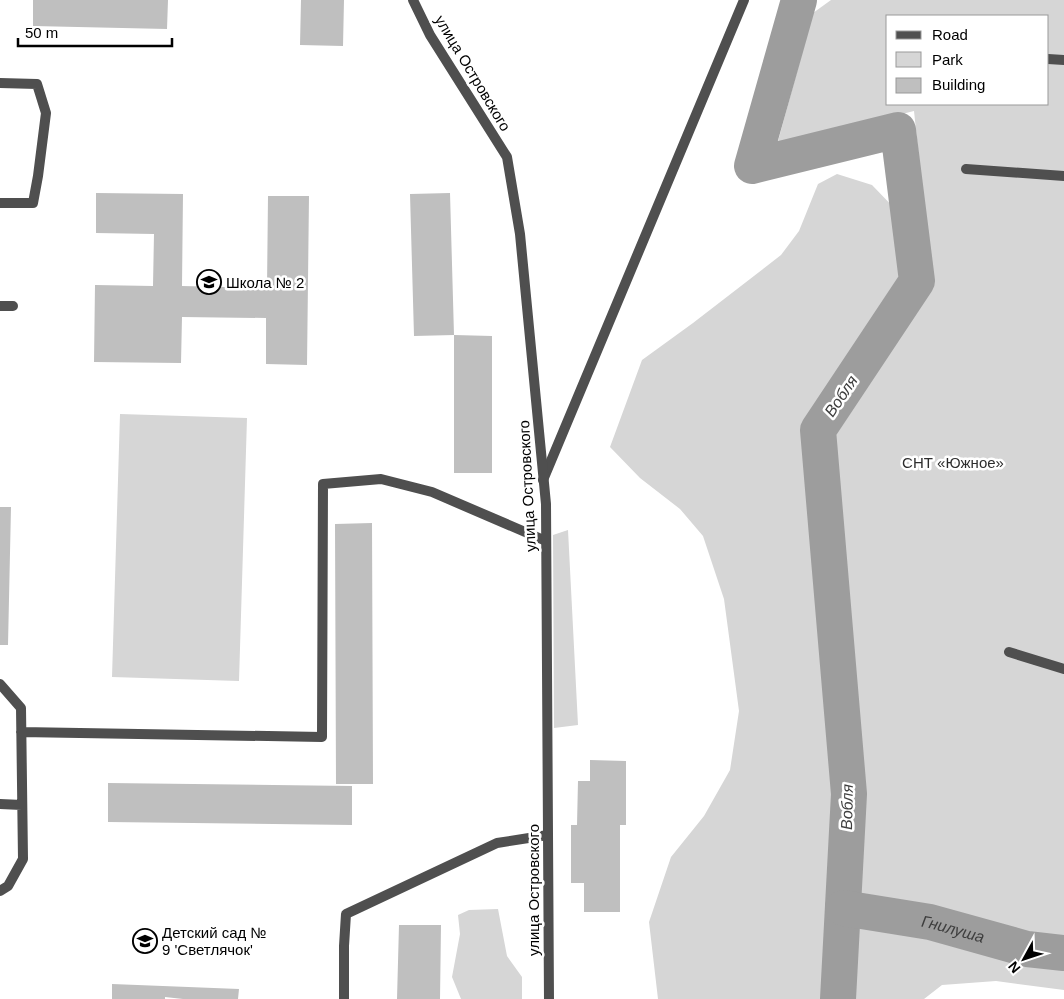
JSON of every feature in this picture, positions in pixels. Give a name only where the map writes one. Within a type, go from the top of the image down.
[{"type":"street","name":"улица Островского","points":[[413,0],[430,34],[507,157],[520,234],[546,504],[549,999]]},
{"type":"street","points":[[543,480],[744,0]]},
{"type":"street","points":[[1049,59],[1064,60]]},
{"type":"street","points":[[0,83],[37,84],[46,112],[33,203],[0,203]]},
{"type":"street","points":[[966,169],[1064,176]]},
{"type":"street","points":[[0,306],[13,306]]},
{"type":"street","points":[[21,732],[322,737],[323,484],[381,479],[432,492],[546,541]]},
{"type":"street","points":[[1009,652],[1064,669]]},
{"type":"street","points":[[0,684],[21,708],[23,859],[8,886],[0,891]]},
{"type":"street","points":[[0,804],[22,805]]},
{"type":"street","points":[[344,999],[346,914],[497,843],[548,836]]},
{"type":"green space","name":"СНТ «Южное»","points":[[831,0],[1064,0],[1064,990],[996,981],[942,985],[924,999],[658,999],[649,922],[671,857],[704,816],[730,770],[739,711],[724,599],[703,536],[680,509],[640,478],[610,447],[642,360],[781,255],[799,231],[818,184],[837,174],[872,185],[928,243],[914,111],[777,145],[813,13]]},
{"type":"green space","points":[[120,414],[247,418],[239,681],[112,677]]},
{"type":"green space","points":[[568,530],[578,725],[554,728],[553,535]]},
{"type":"green space","points":[[498,909],[507,956],[522,977],[522,999],[461,999],[452,977],[460,934],[458,915],[469,910]]},
{"type":"building","points":[[33,0],[168,0],[167,29],[33,26]]},
{"type":"building","points":[[301,0],[344,0],[343,46],[300,45]]},
{"type":"building","points":[[96,193],[183,194],[182,286],[267,288],[268,196],[309,196],[307,365],[266,364],[266,318],[182,317],[181,363],[94,362],[95,285],[153,286],[154,234],[96,233]]},
{"type":"building","points":[[450,193],[454,335],[414,336],[410,194]]},
{"type":"building","points":[[454,335],[492,336],[492,473],[454,473]]},
{"type":"building","points":[[0,507],[11,507],[8,645],[0,645]]},
{"type":"building","points":[[372,523],[373,784],[336,784],[335,524]]},
{"type":"building","points":[[590,760],[626,761],[626,825],[620,825],[620,912],[584,912],[584,883],[571,883],[571,825],[577,825],[578,781],[590,781]]},
{"type":"building","points":[[108,783],[352,786],[352,825],[108,822]]},
{"type":"building","points":[[399,925],[441,925],[440,999],[397,999]]},
{"type":"building","points":[[112,984],[239,989],[238,999],[183,999],[165,997],[165,999],[112,999]]},
{"type":"waterway","name":"Вобля","points":[[799,0],[752,166],[898,130],[917,281],[818,430],[849,794],[838,999]]},
{"type":"waterway","name":"Гнилуша","points":[[843,908],[930,922],[1027,949],[1064,953]]},
{"type":"place","name":"Школа № 2","points":[[209,282]]},
{"type":"place","name":"Детский сад № 9 'Светлячок'","points":[[145,941]]}]
